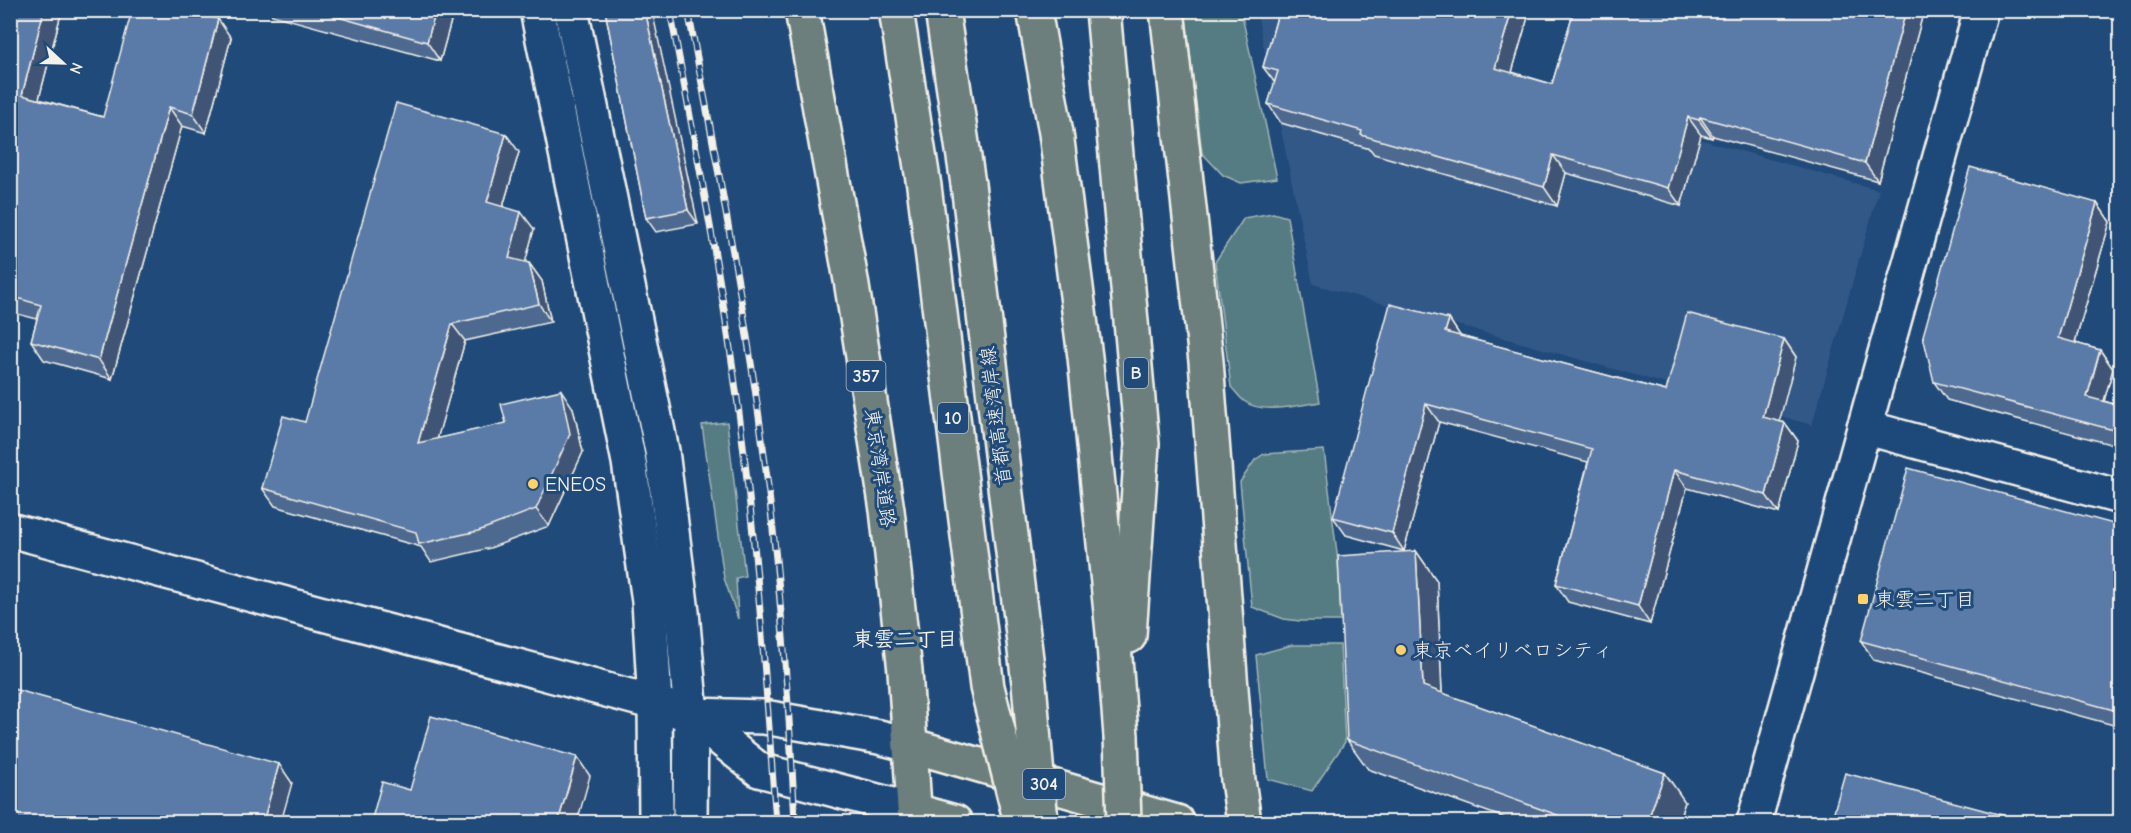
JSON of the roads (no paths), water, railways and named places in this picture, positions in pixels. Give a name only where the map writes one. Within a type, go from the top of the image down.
[{"type":"main road","name":"東京湾岸道路","points":[[802,10],[851,280],[887,510],[905,671],[915,817]]},
{"type":"main road","name":"10","points":[[896,10],[924,186],[987,687],[1021,822]]},
{"type":"main road","name":"首都高速湾岸線","points":[[942,10],[969,184],[1027,671],[1041,822]]},
{"type":"main road","name":"B","points":[[1034,10],[1056,133],[1085,357],[1112,621],[1121,736],[1124,822]]},
{"type":"main road","name":"B","points":[[1103,10],[1142,444],[1121,736]]},
{"type":"main road","points":[[1167,10],[1206,361],[1232,709],[1244,822]]},
{"type":"main road","name":"304","points":[[910,745],[1178,822]]},
{"type":"main road","points":[[915,817],[955,822]]},
{"type":"street","points":[[537,10],[629,462],[649,601],[655,703],[656,822]]},
{"type":"street","points":[[571,10],[662,451],[682,612],[691,715],[690,822]]},
{"type":"street","points":[[1754,822],[1981,10]]},
{"type":"street","points":[[1864,427],[2121,497]]},
{"type":"street","points":[[10,530],[655,703],[691,715],[764,717],[910,745]]},
{"type":"street","points":[[691,715],[759,770],[915,817]]},
{"type":"railway","points":[[670,10],[713,240],[739,413],[763,646],[776,822]]},
{"type":"railway","points":[[688,10],[741,297],[766,470],[784,646],[795,822]]},
{"type":"place","name":"ENEOS","points":[[533,484]]},
{"type":"place","name":"東雲二丁目","points":[[1863,599]]},
{"type":"place","name":"東京ベイリベロシティ","points":[[1401,650]]},
{"type":"district","name":"東雲二丁目","points":[[905,639]]}]
